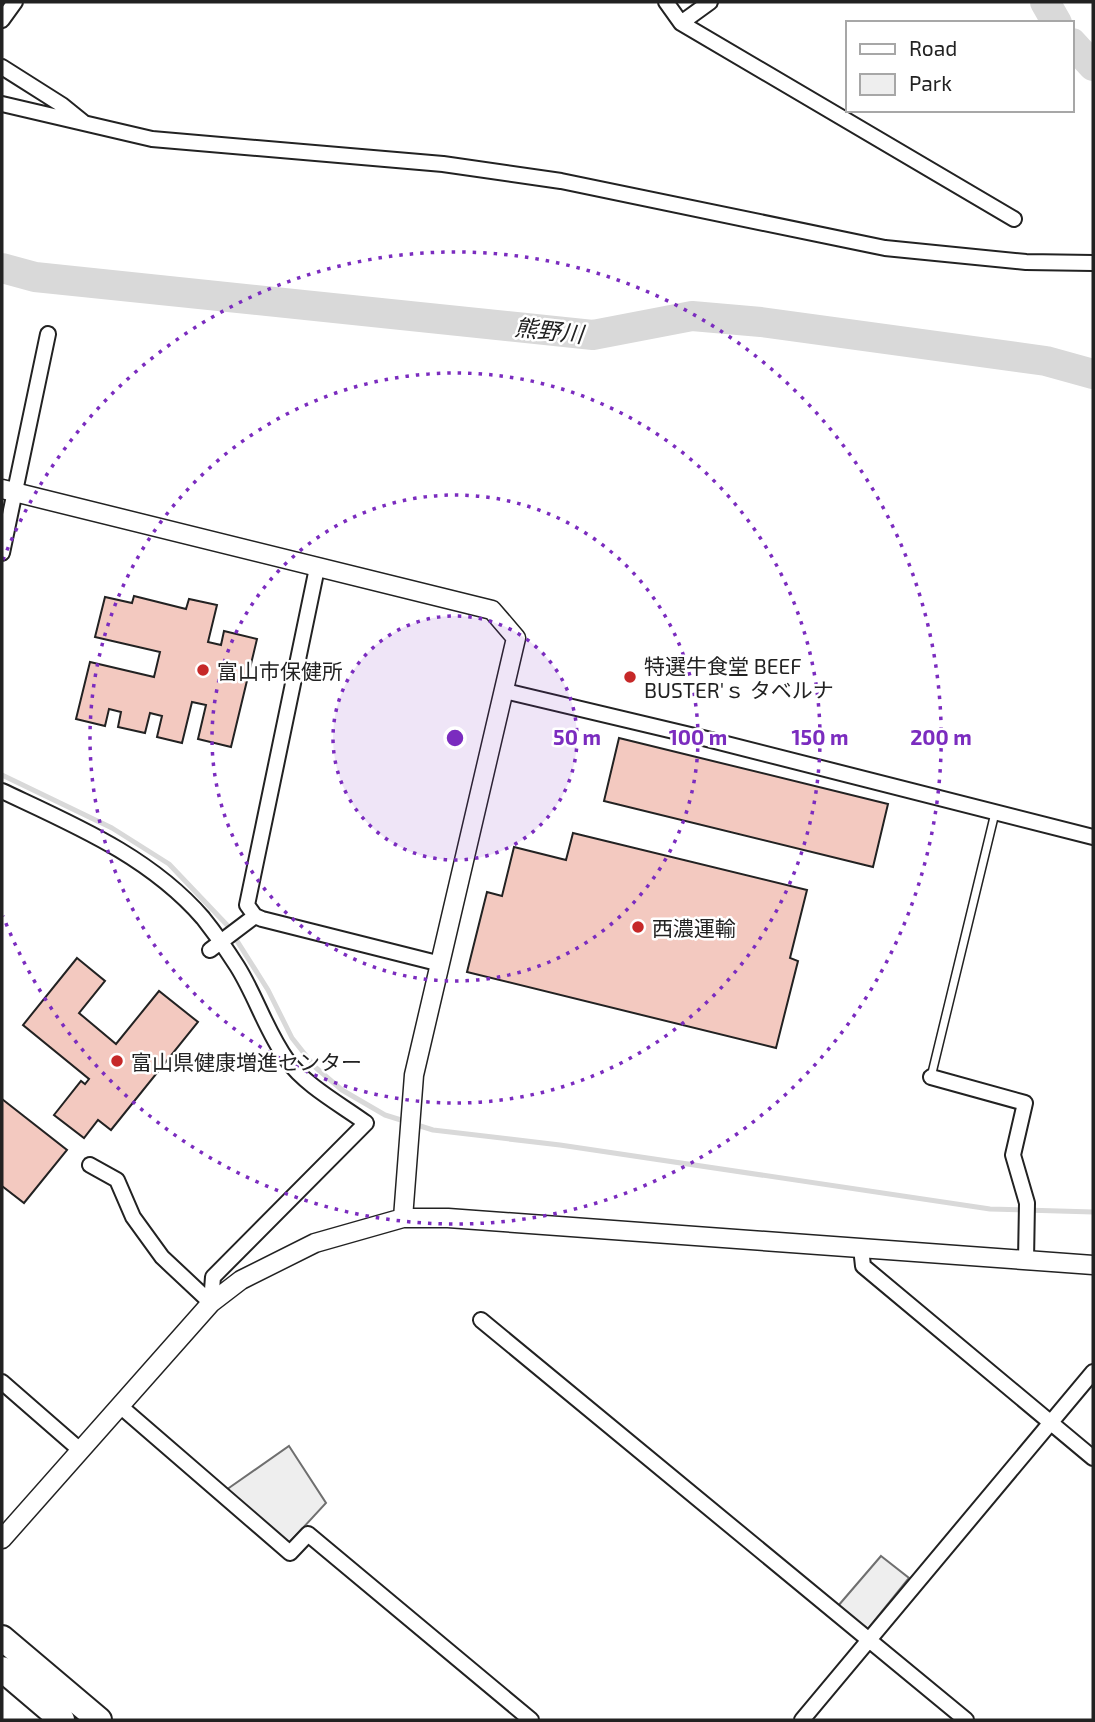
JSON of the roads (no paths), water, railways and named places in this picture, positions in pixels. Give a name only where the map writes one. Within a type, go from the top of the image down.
[{"type":"highway","points":[[2,1638],[99,1720]]},
{"type":"highway","points":[[2,1669],[62,1720]]},
{"type":"street","points":[[2,20],[15,2]]},
{"type":"street","points":[[666,2],[681,23],[1014,219]]},
{"type":"street","points":[[681,23],[710,2]]},
{"type":"street","points":[[2,67],[62,105],[86,125]]},
{"type":"street","points":[[2,104],[152,139],[443,164],[561,181],[885,248],[1026,261],[1093,263]]},
{"type":"street","points":[[2,553],[8,490],[48,334]]},
{"type":"street","points":[[8,490],[492,610],[516,638],[414,1075],[403,1219]]},
{"type":"street","points":[[317,568],[247,905],[254,916],[441,964]]},
{"type":"street","points":[[505,691],[1093,837]]},
{"type":"street","points":[[2,791],[96,835],[141,862],[177,890],[204,920],[215,946],[238,966],[267,1026],[288,1061],[315,1087],[366,1123],[213,1277],[211,1303]]},
{"type":"street","points":[[215,946],[254,916]]},
{"type":"street","points":[[931,1077],[1025,1103],[1013,1155],[1027,1203],[1026,1260]]},
{"type":"street","points":[[90,1165],[117,1180],[133,1217],[162,1257],[211,1303]]},
{"type":"street","points":[[2,1538],[211,1303],[253,1273],[315,1243],[403,1219],[448,1218],[1093,1265]]},
{"type":"street","points":[[861,1248],[863,1266],[1093,1458]]},
{"type":"street","points":[[481,1320],[966,1720]]},
{"type":"street","points":[[802,1720],[1093,1372]]},
{"type":"street","points":[[2,1382],[80,1450]]},
{"type":"street","points":[[120,1406],[290,1553],[308,1534],[531,1720]]},
{"type":"lane","points":[[931,1077],[996,812]]},
{"type":"waterway","points":[[1045,2],[1056,21]]},
{"type":"waterway","points":[[1074,45],[1093,66]]},
{"type":"waterway","name":"熊野川","points":[[2,268],[35,277],[593,335],[692,316],[761,322],[1046,361],[1093,374]]},
{"type":"waterway","points":[[2,775],[112,828],[169,864],[227,925],[268,990],[292,1038],[315,1067],[342,1090],[385,1115],[433,1130],[560,1145],[990,1209],[1093,1212]]},
{"type":"place","name":"富山市保健所","points":[[203,670]]},
{"type":"place","name":"特選牛食堂 BEEF BUSTER'ｓ タベルナ","points":[[630,677]]},
{"type":"place","name":"西濃運輸","points":[[638,927]]},
{"type":"place","name":"富山県健康増進センター","points":[[117,1061]]}]
